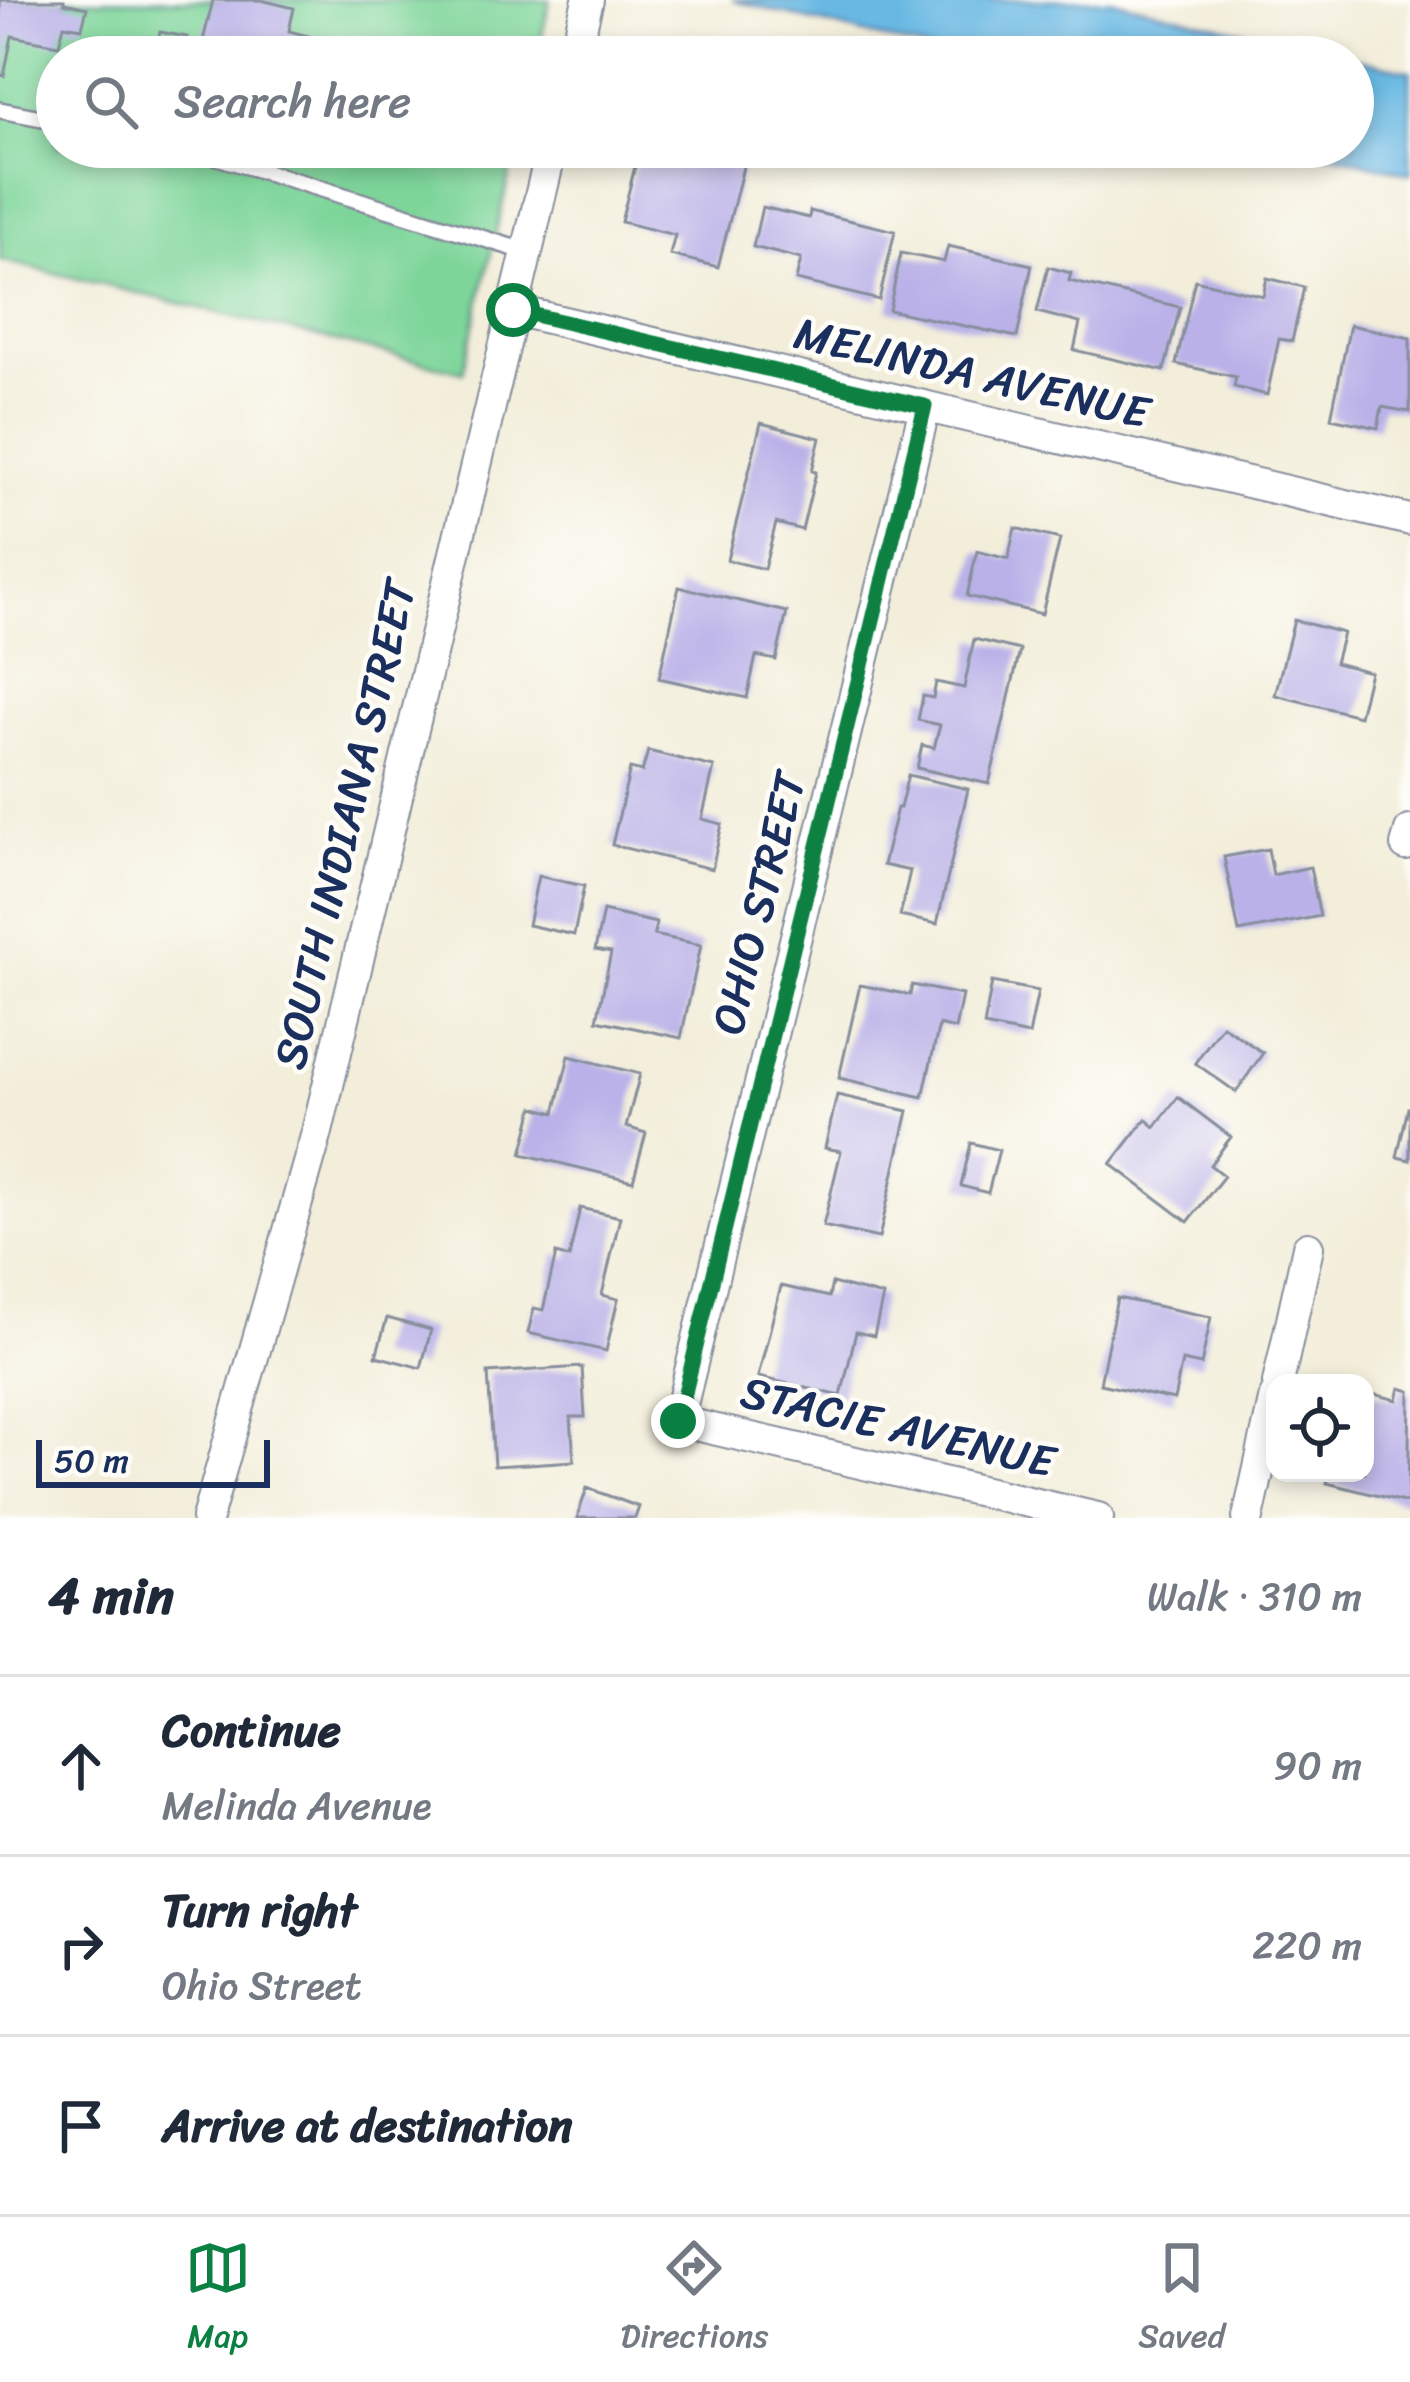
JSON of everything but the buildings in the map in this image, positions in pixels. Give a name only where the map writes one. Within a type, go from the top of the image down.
[{"type":"street","points":[[579,36],[588,0]]},
{"type":"street","name":"SOUTH INDIANA STREET","points":[[207,1518],[316,1136],[547,168]]},
{"type":"street","name":"MELINDA AVENUE","points":[[513,310],[1410,520]]},
{"type":"street","name":"OHIO STREET","points":[[678,1421],[925,406]]},
{"type":"street","points":[[1280,1374],[1308,1246]]},
{"type":"street","name":"STACIE AVENUE","points":[[678,1421],[1098,1518]]},
{"type":"street","points":[[1248,1518],[1266,1437]]},
{"type":"lane","points":[[0,110],[36,117]]},
{"type":"lane","points":[[253,168],[527,252]]},
{"type":"green space","points":[[0,0],[550,0],[542,36],[36,36],[36,168],[511,168],[463,372],[0,260]]},
{"type":"water","points":[[732,0],[1112,0],[1263,36],[872,36]]},
{"type":"water","points":[[1374,63],[1410,71],[1410,174],[1374,165]]},
{"type":"route","points":[[513,310],[925,406],[678,1421]]}]
